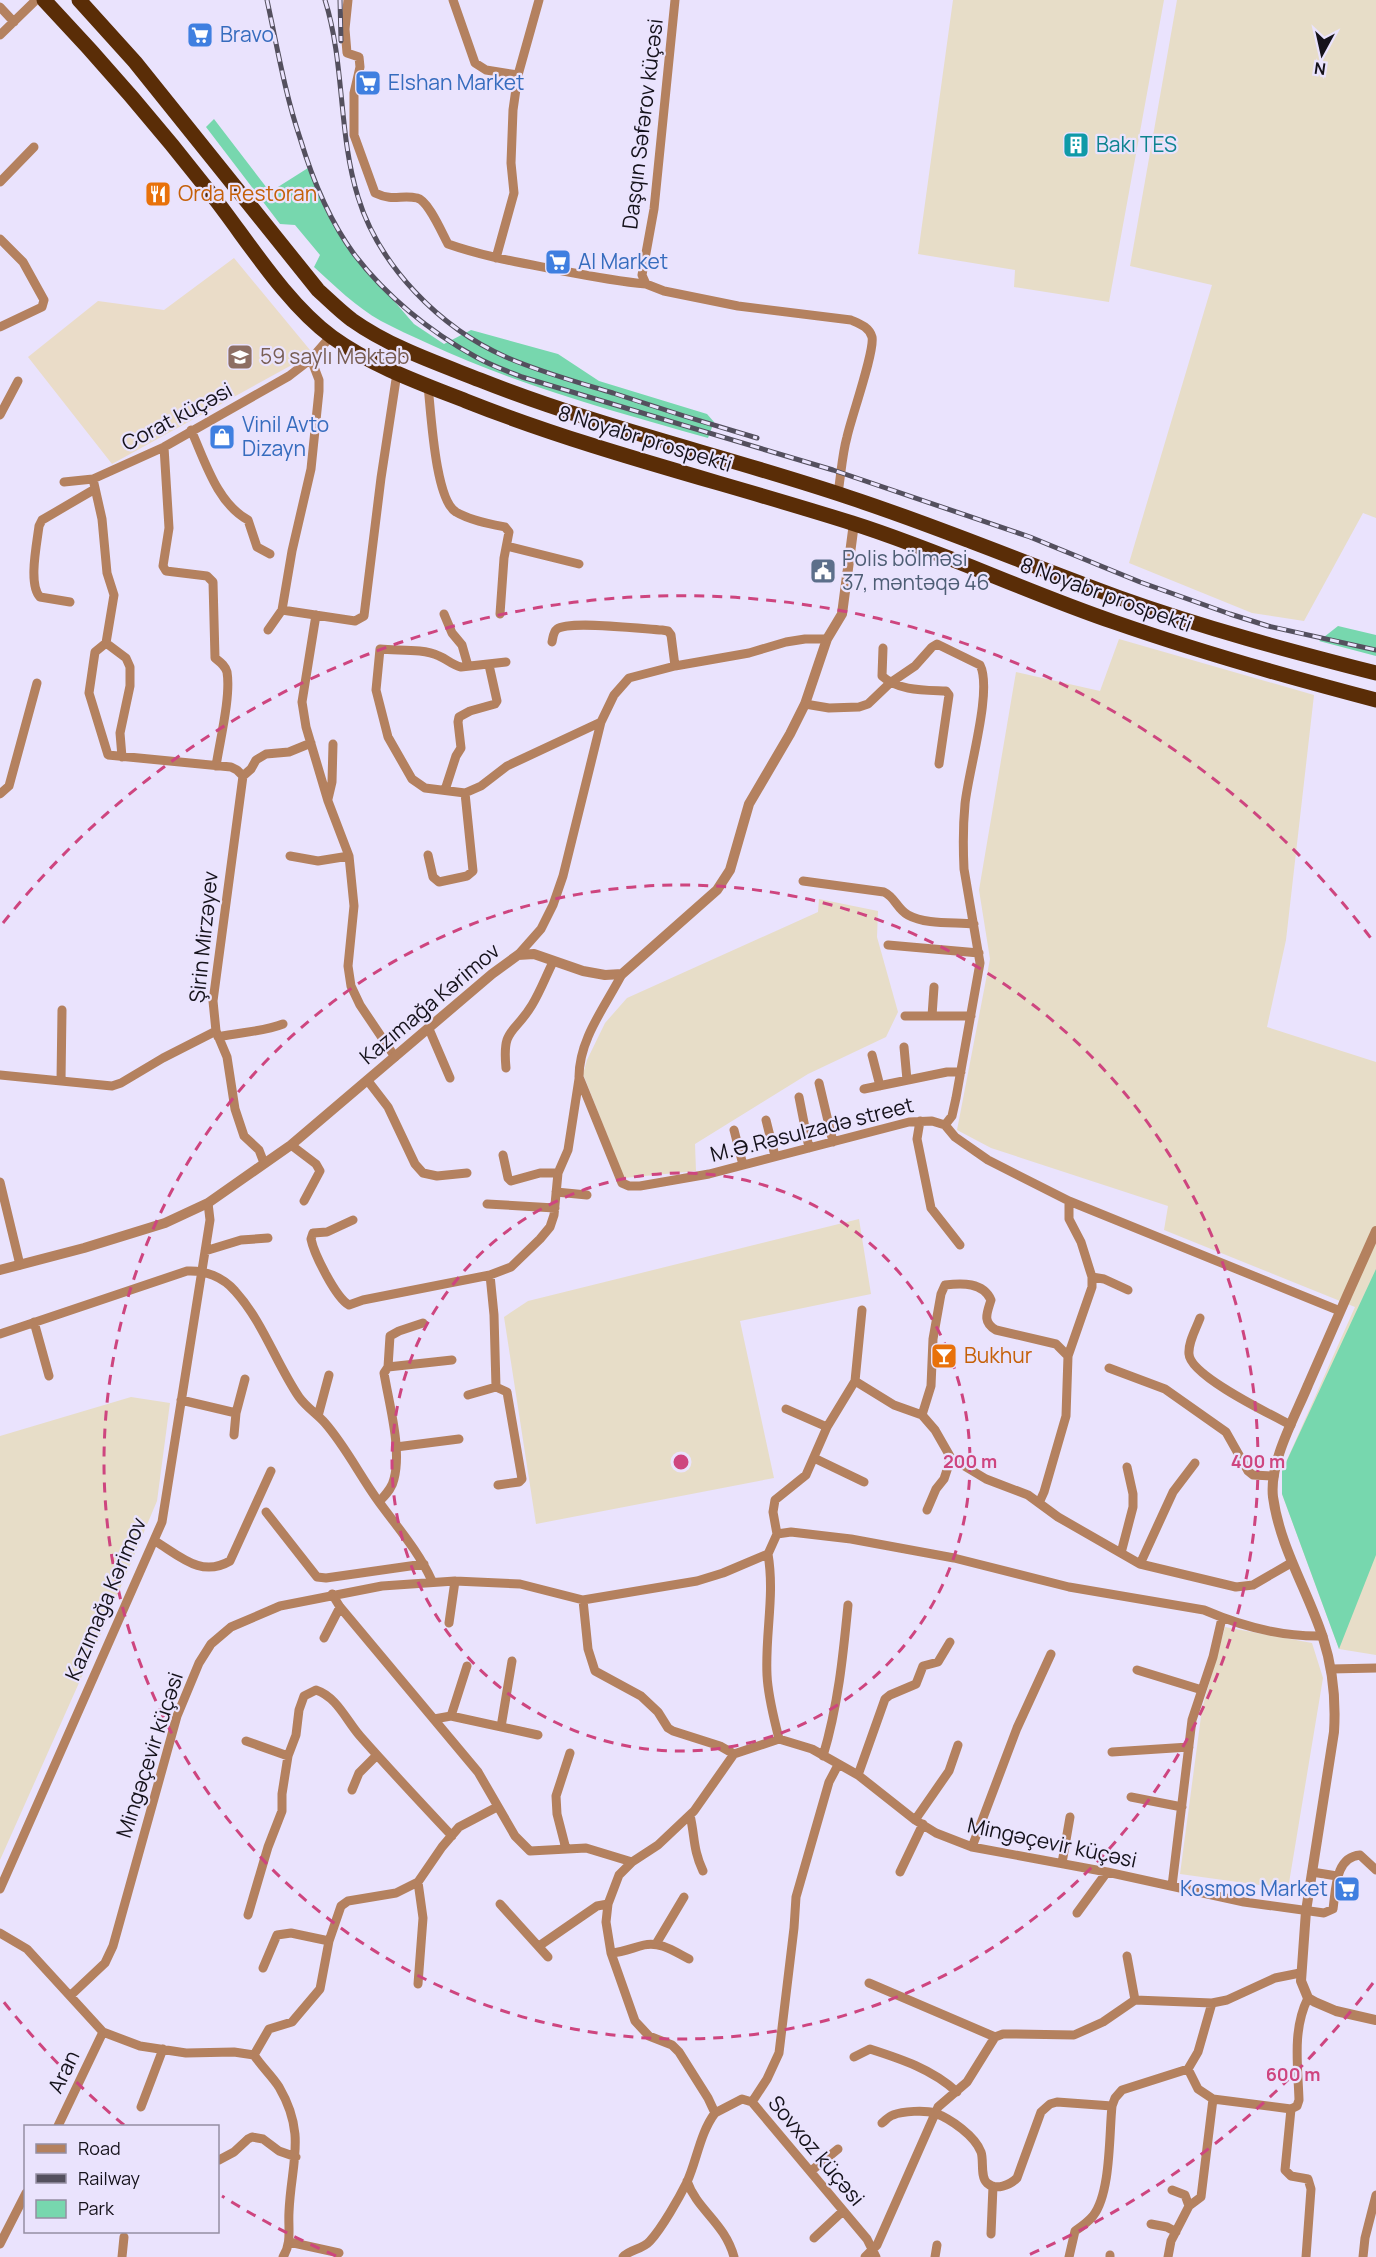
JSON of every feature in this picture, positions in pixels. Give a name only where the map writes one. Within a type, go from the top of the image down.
[{"type":"highway","name":"8 Noyabr prospekti","points":[[44,0],[115,77],[169,142],[297,305],[331,336],[365,358],[522,423],[629,458],[854,523],[1124,626],[1270,672],[1376,700]]},
{"type":"highway","name":"8 Noyabr prospekti","points":[[79,0],[135,62],[318,290],[352,320],[415,353],[522,396],[638,435],[838,493],[936,527],[1121,598],[1224,632],[1376,673]]},
{"type":"street","points":[[0,35],[36,0]]},
{"type":"street","points":[[348,0],[345,29],[347,53],[359,57],[360,67],[354,93],[354,135],[375,193],[387,199],[417,198],[426,203],[448,244],[496,258],[616,281],[646,284],[664,291],[738,306],[851,320],[862,324],[869,330],[873,340],[871,355],[846,439],[838,493]]},
{"type":"street","points":[[453,0],[475,63],[486,70],[518,75]]},
{"type":"street","points":[[496,258],[514,193],[513,110],[518,75],[539,0]]},
{"type":"street","name":"Daşqın Səfərov küçəsi","points":[[646,284],[642,275],[643,262],[654,208],[675,0]]},
{"type":"street","points":[[0,7],[14,22]]},
{"type":"street","points":[[0,182],[34,147]]},
{"type":"street","points":[[0,239],[23,262],[44,300],[42,307],[0,327]]},
{"type":"street","name":"Corat küçəsi","points":[[64,482],[94,484],[164,447],[289,376],[311,359],[331,336]]},
{"type":"street","points":[[268,630],[282,610],[292,551],[311,469],[319,380],[311,359]]},
{"type":"street","points":[[282,610],[355,621],[364,616],[397,373]]},
{"type":"street","points":[[0,415],[18,381]]},
{"type":"street","points":[[428,386],[440,484],[447,503],[455,512],[505,527],[508,531],[500,614]]},
{"type":"street","points":[[191,430],[214,482],[236,513],[248,520],[257,547],[270,554]]},
{"type":"street","points":[[164,447],[169,528],[163,566],[166,571],[207,576],[213,582],[215,658],[223,664],[227,672],[227,695],[216,766]]},
{"type":"street","points":[[70,602],[40,597],[36,594],[34,580],[39,526],[42,520],[94,484],[102,519],[107,573],[114,595],[106,643],[95,652],[89,693],[108,755],[216,766],[237,770],[243,776],[256,760],[266,754],[289,752],[311,743]]},
{"type":"street","points":[[353,1220],[327,1232],[313,1233],[311,1239],[333,1286],[343,1302],[349,1305],[363,1300],[490,1275],[511,1267],[549,1227],[555,1208],[558,1173],[568,1150],[579,1077],[579,1059],[586,1041],[622,974],[724,883],[749,804],[805,704],[827,639],[842,614],[854,523]]},
{"type":"street","points":[[507,546],[579,564]]},
{"type":"street","points":[[444,614],[452,633],[462,645],[468,666]]},
{"type":"street","points":[[316,615],[302,702],[306,727],[328,801],[350,856],[354,906],[348,966],[351,986],[360,1005],[395,1057]]},
{"type":"street","points":[[552,642],[558,628],[574,625],[668,631],[671,635],[675,666]]},
{"type":"street","points":[[518,955],[541,929],[553,905],[563,876],[601,722],[614,695],[629,678],[675,666],[748,653],[786,642],[827,639]]},
{"type":"street","points":[[106,643],[126,658],[130,667],[130,686],[120,733],[122,757]]},
{"type":"street","points":[[805,704],[829,708],[859,707],[868,704],[890,683],[915,666],[937,644],[980,665],[983,671],[984,698],[964,814],[964,869],[980,963],[952,1116],[945,1125]]},
{"type":"street","points":[[883,648],[882,676],[890,683],[919,690],[946,691],[949,695],[939,764]]},
{"type":"street","points":[[506,662],[454,666],[439,656],[426,653],[380,649],[376,690],[388,737],[412,779],[425,788],[465,793],[481,786],[507,765],[601,722]]},
{"type":"street","points":[[445,790],[456,756],[461,748],[459,717],[470,711],[495,704],[489,664]]},
{"type":"street","points":[[0,794],[9,786],[37,683]]},
{"type":"street","points":[[328,801],[332,782],[333,744]]},
{"type":"street","name":"Şirin Mirzəyev","points":[[243,776],[213,1001],[217,1034],[227,1057],[235,1109],[244,1136],[259,1150],[264,1163]]},
{"type":"street","points":[[428,855],[433,877],[439,882],[467,876],[472,871],[465,793]]},
{"type":"street","points":[[291,856],[318,861],[350,856]]},
{"type":"street","points":[[803,881],[884,892],[891,895],[902,911],[910,916],[925,920],[974,924]]},
{"type":"street","points":[[888,945],[979,953]]},
{"type":"street","name":"Kazımağa Kərimov","points":[[0,1270],[84,1248],[165,1223],[208,1203],[291,1145],[492,974],[518,955],[534,954],[583,971],[605,975],[622,974]]},
{"type":"street","points":[[506,1068],[504,1048],[506,1038],[531,1006],[553,962]]},
{"type":"street","points":[[932,1016],[934,987]]},
{"type":"street","points":[[61,1081],[62,1010]]},
{"type":"street","points":[[905,1016],[971,1016]]},
{"type":"street","points":[[0,1075],[112,1086],[163,1058],[217,1034],[268,1030],[284,1024]]},
{"type":"street","points":[[429,1029],[450,1078]]},
{"type":"street","points":[[904,1047],[907,1080]]},
{"type":"street","points":[[872,1055],[880,1086]]},
{"type":"street","points":[[864,1089],[947,1072],[961,1072]]},
{"type":"street","name":"M.Ə.Rəsulzadə street","points":[[579,1077],[622,1183],[629,1186],[709,1174],[920,1121],[932,1121],[945,1125],[955,1137],[988,1160],[1069,1201],[1340,1311]]},
{"type":"street","points":[[368,1081],[388,1107],[415,1164],[423,1173],[436,1176],[467,1173]]},
{"type":"street","points":[[819,1083],[833,1142]]},
{"type":"street","points":[[799,1097],[809,1148]]},
{"type":"street","points":[[766,1120],[775,1156]]},
{"type":"street","points":[[920,1121],[917,1139],[931,1208],[960,1245]]},
{"type":"street","points":[[734,1130],[743,1165]]},
{"type":"street","points":[[291,1145],[316,1164],[320,1171],[304,1201]]},
{"type":"street","points":[[503,1155],[508,1178],[511,1181],[540,1173],[558,1173]]},
{"type":"street","points":[[0,1182],[20,1265]]},
{"type":"street","points":[[556,1192],[587,1195]]},
{"type":"street","points":[[1039,1503],[1066,1416],[1068,1356],[1092,1287],[1092,1277],[1081,1242],[1069,1219],[1069,1201]]},
{"type":"street","name":"Kazımağa Kərimov","points":[[0,1889],[162,1522],[210,1220],[208,1203]]},
{"type":"street","points":[[487,1204],[555,1208]]},
{"type":"street","points":[[1376,1231],[1291,1425],[1274,1476],[1276,1509],[1291,1563],[1323,1636],[1332,1669],[1336,1706],[1306,1911],[1300,1973],[1308,1998],[1336,2011],[1376,2020]]},
{"type":"street","points":[[205,1251],[241,1240],[268,1238]]},
{"type":"street","points":[[0,1334],[187,1271],[202,1270],[219,1278],[235,1290],[254,1317],[300,1398],[342,1446],[424,1564],[432,1581]]},
{"type":"street","points":[[490,1275],[494,1315],[496,1387]]},
{"type":"street","points":[[1092,1277],[1104,1279],[1128,1290]]},
{"type":"street","points":[[922,1415],[932,1386],[933,1339],[945,1285],[978,1286],[987,1292],[991,1300],[986,1318],[988,1326],[996,1330],[1056,1344],[1068,1356]]},
{"type":"street","points":[[622,2257],[650,2241],[687,2181],[707,2126],[715,2113],[679,2052],[672,2045],[649,2036],[634,2021],[611,1953],[606,1922],[608,1904],[619,1875],[632,1862],[658,1845],[690,1815],[734,1754],[779,1739],[771,1708],[767,1675],[772,1579],[768,1554],[777,1534],[773,1512],[775,1500],[806,1475],[827,1427],[855,1381],[862,1310]]},
{"type":"street","points":[[1200,1318],[1188,1354],[1194,1366],[1228,1391],[1291,1425]]},
{"type":"street","points":[[34,1322],[49,1376]]},
{"type":"street","points":[[379,1502],[391,1489],[394,1479],[396,1447],[384,1373],[388,1367],[390,1336],[423,1323]]},
{"type":"street","points":[[388,1367],[452,1360]]},
{"type":"street","points":[[1109,1368],[1165,1389],[1226,1432],[1248,1471],[1253,1475],[1274,1476]]},
{"type":"street","points":[[318,1416],[329,1375]]},
{"type":"street","points":[[234,1435],[236,1413],[244,1379]]},
{"type":"street","points":[[855,1381],[894,1405],[922,1415],[935,1430],[951,1458],[986,1479],[1028,1495],[1058,1517],[1140,1564],[1236,1587],[1246,1587],[1291,1563]]},
{"type":"street","points":[[468,1395],[496,1387],[507,1392],[522,1479],[519,1482],[498,1485]]},
{"type":"street","points":[[181,1400],[236,1413]]},
{"type":"street","points":[[786,1409],[827,1427]]},
{"type":"street","points":[[396,1447],[459,1439]]},
{"type":"street","points":[[814,1458],[864,1482]]},
{"type":"street","points":[[927,1510],[936,1489],[944,1479],[951,1458]]},
{"type":"street","points":[[1140,1564],[1173,1492],[1195,1463]]},
{"type":"street","points":[[1121,1554],[1133,1494],[1127,1467]]},
{"type":"street","points":[[154,1541],[197,1566],[214,1568],[230,1561],[271,1471]]},
{"type":"street","points":[[266,1512],[317,1577],[326,1578],[424,1564]]},
{"type":"street","points":[[777,1534],[791,1532],[851,1539],[942,1556],[1069,1587],[1204,1610],[1222,1618],[1300,1637],[1323,1636]]},
{"type":"street","name":"Mingəçevir küçəsi","points":[[70,1996],[105,1962],[113,1946],[165,1752],[177,1716],[199,1663],[211,1644],[231,1627],[280,1606],[332,1594],[432,1581],[520,1584],[583,1600],[697,1581],[768,1554]]},
{"type":"street","points":[[449,1623],[455,1581]]},
{"type":"street","points":[[332,1594],[340,1607],[478,1772],[515,1836],[530,1851],[586,1848],[632,1862]]},
{"type":"street","points":[[583,1600],[588,1649],[595,1671],[641,1696],[673,1731],[712,1743],[734,1754]]},
{"type":"street","points":[[823,1756],[832,1727],[839,1687],[848,1605]]},
{"type":"street","points":[[324,1638],[340,1607]]},
{"type":"street","points":[[1172,1886],[1192,1720],[1213,1657],[1222,1618]]},
{"type":"street","points":[[858,1775],[885,1699],[916,1684],[923,1666],[938,1662],[950,1642]]},
{"type":"street","points":[[972,1847],[1017,1728],[1051,1654]]},
{"type":"street","points":[[501,1727],[512,1661]]},
{"type":"street","points":[[451,1716],[467,1666]]},
{"type":"street","points":[[1332,1669],[1376,1668]]},
{"type":"street","points":[[1137,1670],[1202,1690]]},
{"type":"street","points":[[248,1915],[268,1847],[282,1811],[282,1794],[288,1756],[296,1734],[299,1710],[304,1696],[316,1690],[332,1700],[358,1734],[452,1836]]},
{"type":"street","points":[[434,1719],[451,1716],[538,1735]]},
{"type":"street","name":"Mingəçevir küçəsi","points":[[779,1739],[812,1749],[858,1775],[919,1822],[950,1839],[972,1847],[1107,1872],[1244,1902],[1324,1913],[1333,1909],[1337,1876]]},
{"type":"street","points":[[246,1741],[288,1756]]},
{"type":"street","points":[[900,1872],[919,1822],[949,1771],[958,1745]]},
{"type":"street","points":[[1112,1752],[1189,1747]]},
{"type":"street","points":[[566,1849],[557,1814],[556,1796],[570,1754]]},
{"type":"street","points":[[352,1790],[359,1773],[377,1755]]},
{"type":"street","points":[[752,2102],[770,2074],[779,2053],[796,1897],[829,1782],[838,1765]]},
{"type":"street","points":[[1131,1797],[1182,1807]]},
{"type":"street","points":[[254,2055],[269,2029],[292,2022],[316,1996],[320,1989],[329,1941],[341,1906],[348,1901],[396,1893],[418,1882],[459,1827],[497,1807]]},
{"type":"street","points":[[690,1815],[694,1832],[695,1854],[704,1871]]},
{"type":"street","points":[[1062,1863],[1070,1817]]},
{"type":"street","points":[[1312,1872],[1337,1876],[1346,1860],[1360,1855],[1376,1870]]},
{"type":"street","points":[[1077,1913],[1107,1872]]},
{"type":"street","points":[[418,1882],[423,1918],[418,1983]]},
{"type":"street","points":[[656,1944],[684,1898]]},
{"type":"street","points":[[500,1904],[548,1956]]},
{"type":"street","points":[[539,1947],[597,1906],[608,1904]]},
{"type":"street","points":[[0,1933],[27,1949],[103,2032],[140,2046],[186,2053],[234,2052],[254,2055],[278,2085],[292,2113],[296,2131],[296,2157],[289,2212],[289,2242],[283,2257]]},
{"type":"street","points":[[263,1968],[277,1935],[291,1933],[329,1941]]},
{"type":"street","points":[[611,1953],[656,1944],[688,1959]]},
{"type":"street","points":[[1126,1956],[1136,2000]]},
{"type":"street","points":[[865,2257],[875,2254],[934,2113],[974,2073],[995,2037],[1003,2034],[1074,2035],[1103,2022],[1136,2000],[1212,2003],[1227,2000],[1275,1978],[1300,1973]]},
{"type":"street","points":[[869,1983],[995,2037]]},
{"type":"street","points":[[1188,2069],[1198,2089],[1213,2099],[1291,2109],[1298,2106],[1297,2032],[1303,2007],[1308,1998]]},
{"type":"street","points":[[1069,2257],[1075,2231],[1091,2219],[1098,2207],[1108,2161],[1112,2106],[1115,2098],[1122,2090],[1188,2069],[1204,2036],[1212,2003]]},
{"type":"street","name":"Aran","points":[[58,2125],[103,2032]]},
{"type":"street","points":[[141,2107],[163,2049]]},
{"type":"street","points":[[854,2057],[870,2049],[913,2063],[939,2077],[957,2092]]},
{"type":"street","name":"Sovxoz küçəsi","points":[[715,2113],[742,2099],[752,2102],[811,2171],[875,2254]]},
{"type":"street","points":[[1168,2257],[1171,2241],[1190,2206],[1201,2197],[1213,2099]]},
{"type":"street","points":[[882,2123],[896,2114],[934,2113],[970,2137],[980,2150],[984,2178],[993,2186],[1012,2183],[1017,2178],[1041,2112],[1050,2104],[1057,2102],[1112,2106]]},
{"type":"street","points":[[1291,2109],[1285,2170],[1291,2176],[1308,2179],[1311,2190],[1306,2257]]},
{"type":"street","points":[[219,2160],[234,2152],[252,2137],[263,2139],[279,2151],[296,2157]]},
{"type":"street","points":[[811,2171],[838,2149]]},
{"type":"street","points":[[687,2181],[691,2192],[727,2237],[734,2257]]},
{"type":"street","points":[[991,2234],[993,2186]]},
{"type":"street","points":[[1172,2190],[1185,2195],[1190,2206]]},
{"type":"street","points":[[1363,2257],[1365,2238],[1376,2195]]},
{"type":"street","points":[[0,2244],[24,2197]]},
{"type":"street","points":[[814,2238],[843,2211]]},
{"type":"street","points":[[1151,2224],[1167,2227],[1176,2232]]},
{"type":"street","points":[[122,2257],[124,2237]]},
{"type":"street","points":[[289,2242],[339,2253]]},
{"type":"street","points":[[935,2257],[937,2245]]},
{"type":"shaded area","points":[[953,0],[1164,0],[1109,302],[1014,287],[1015,270],[918,254]]},
{"type":"shaded area","points":[[1177,0],[1376,0],[1376,518],[1363,513],[1304,621],[1252,613],[1129,563],[1212,285],[1130,266]]},
{"type":"shaded area","points":[[234,258],[310,350],[290,366],[112,464],[28,357],[98,301],[164,310]]},
{"type":"shaded area","points":[[1119,639],[1314,695],[1286,940],[1267,1027],[1376,1062],[1376,1655],[1339,1649],[1282,1494],[1282,1471],[1355,1307],[1164,1230],[1168,1206],[991,1148],[957,1130],[990,959],[979,890],[1016,672],[1100,691]]},
{"type":"shaded area","points":[[819,899],[878,911],[877,937],[898,1012],[886,1037],[808,1074],[695,1144],[696,1171],[624,1178],[583,1074],[587,1060],[605,1023],[627,998],[818,912]]},
{"type":"shaded area","points":[[859,1219],[871,1294],[740,1321],[774,1478],[536,1524],[504,1317],[528,1301]]},
{"type":"shaded area","points":[[131,1397],[170,1403],[157,1501],[103,1629],[0,1860],[0,1436]]},
{"type":"shaded area","points":[[1225,1627],[1312,1643],[1323,1678],[1288,1889],[1180,1874],[1202,1709]]},
{"type":"green space","points":[[214,119],[270,192],[308,168],[330,218],[348,248],[414,324],[444,344],[471,330],[558,354],[599,381],[707,414],[714,422],[708,438],[566,396],[496,372],[392,327],[372,315],[346,296],[314,267],[320,255],[295,225],[280,224],[206,127]]},
{"type":"green space","points":[[1338,626],[1376,635],[1376,656],[1319,641]]},
{"type":"green space","points":[[1376,1269],[1376,1555],[1339,1649],[1282,1494],[1282,1471]]},
{"type":"railway","points":[[267,0],[295,121],[329,213],[354,254],[380,284],[410,312],[459,347],[487,363],[522,377],[833,470],[1030,537],[1140,582],[1230,614],[1268,626],[1376,650]]},
{"type":"railway","points":[[325,0],[336,49],[347,148],[358,197],[381,247],[415,292],[458,329],[506,357],[559,376],[757,438]]},
{"type":"railway","points":[[340,0],[341,41]]},
{"type":"place","name":"Bravo","points":[[200,35]]},
{"type":"place","name":"Elshan Market","points":[[368,83]]},
{"type":"place","name":"Bakı TES","points":[[1076,145]]},
{"type":"place","name":"Orda Restoran","points":[[158,194]]},
{"type":"place","name":"Al Market","points":[[558,262]]},
{"type":"place","name":"59 saylı Məktəb","points":[[240,357]]},
{"type":"place","name":"Vinil Avto Dizayn","points":[[222,437]]},
{"type":"place","name":"Polis bölməsi 37, məntəqə 46","points":[[823,571]]},
{"type":"place","name":"Bukhur","points":[[944,1356]]},
{"type":"place","name":"Kosmos Market","points":[[1347,1889]]}]
